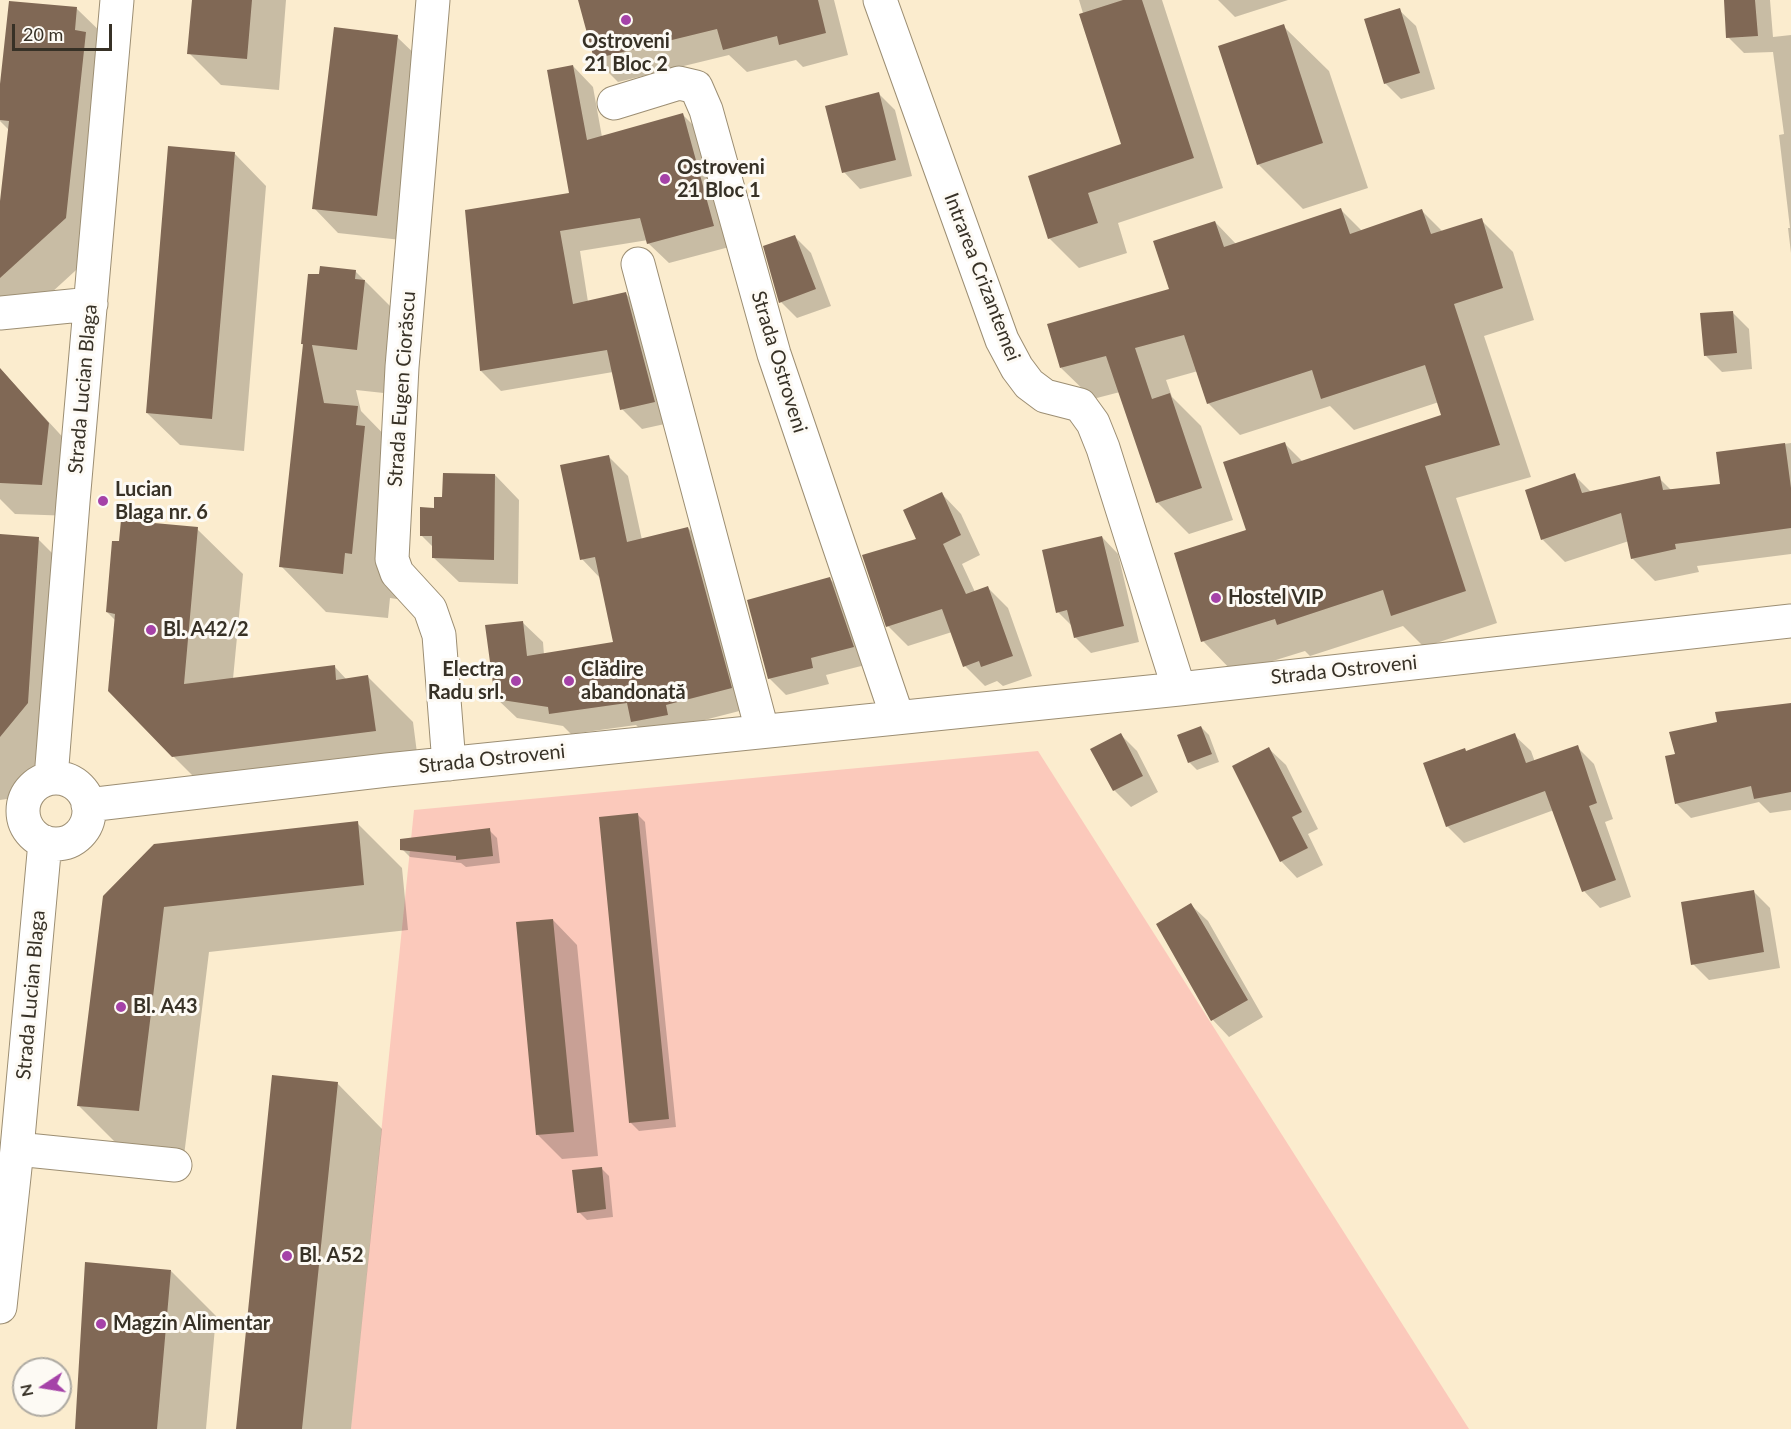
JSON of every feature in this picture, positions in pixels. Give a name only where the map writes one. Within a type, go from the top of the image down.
[{"type":"street","name":"Strada Lucian Blaga","points":[[51,778],[117,0]]},
{"type":"street","name":"Strada Eugen Ciorăscu","points":[[433,0],[402,368],[392,559],[397,573],[430,609],[439,634],[449,764]]},
{"type":"street","name":"Intrarea Crizantemei","points":[[880,0],[1002,340],[1017,368],[1029,384],[1045,396],[1080,405],[1093,423],[1103,447],[1179,688]]},
{"type":"street","name":"Strada Ostroveni","points":[[614,103],[679,84],[696,87],[706,110],[774,354],[897,716]]},
{"type":"street","points":[[638,264],[762,730]]},
{"type":"street","points":[[0,313],[91,304]]},
{"type":"street","name":"Strada Ostroveni","points":[[88,805],[762,730],[1179,688],[1791,621]]},
{"type":"street","points":[[51,778],[71,781],[85,795],[88,805],[89,814],[86,824],[73,838],[54,844],[45,842],[32,833],[24,819],[11,812],[36,784],[51,778]]},
{"type":"street","name":"Strada Lucian Blaga","points":[[0,1307],[45,842]]},
{"type":"street","points":[[17,1149],[176,1165]]},
{"type":"shaded area","points":[[1038,751],[1469,1429],[351,1429],[414,810]]},
{"type":"building","points":[[192,0],[252,0],[247,59],[187,54]]},
{"type":"building","points":[[578,0],[818,0],[826,33],[779,45],[777,36],[723,50],[717,29],[594,59]]},
{"type":"building","points":[[1123,0],[1142,0],[1194,158],[1088,193],[1098,223],[1048,239],[1028,176],[1121,144],[1079,14]]},
{"type":"building","points":[[1724,0],[1755,0],[1758,36],[1726,38]]},
{"type":"building","points":[[9,1],[77,7],[75,30],[86,32],[66,218],[0,278],[0,201],[9,121],[0,120],[0,84]]},
{"type":"building","points":[[1400,8],[1420,73],[1384,84],[1364,19]]},
{"type":"building","points":[[1284,24],[1323,143],[1257,165],[1218,46]]},
{"type":"building","points":[[334,27],[398,35],[377,216],[312,209]]},
{"type":"building","points":[[573,65],[587,140],[683,113],[714,226],[647,244],[640,218],[560,231],[573,304],[626,292],[655,402],[620,410],[607,350],[480,371],[465,210],[569,193],[547,70]]},
{"type":"building","points":[[879,92],[896,160],[842,173],[825,106]]},
{"type":"building","points":[[168,146],[235,152],[212,419],[146,413]]},
{"type":"building","points":[[1341,208],[1350,234],[1422,209],[1431,234],[1482,218],[1503,288],[1454,304],[1500,445],[1425,466],[1466,591],[1391,616],[1383,590],[1277,625],[1275,619],[1201,642],[1174,553],[1246,530],[1223,462],[1285,442],[1292,464],[1441,415],[1425,365],[1321,399],[1312,370],[1207,404],[1184,335],[1135,348],[1152,399],[1170,393],[1202,488],[1156,503],[1106,356],[1060,368],[1047,324],[1169,289],[1153,241],[1215,221],[1224,247]]},
{"type":"building","points":[[795,235],[816,289],[779,303],[763,246]]},
{"type":"building","points":[[320,266],[356,270],[355,279],[365,280],[357,350],[312,345],[324,403],[358,406],[356,425],[365,426],[352,554],[345,553],[343,574],[279,567],[303,344],[301,344],[308,274],[319,274]]},
{"type":"building","points":[[1733,311],[1737,353],[1704,356],[1700,313]]},
{"type":"building","points":[[0,368],[49,423],[42,485],[0,483]]},
{"type":"building","points":[[1785,443],[1791,488],[1791,528],[1675,544],[1676,549],[1631,559],[1621,513],[1541,540],[1525,490],[1575,473],[1582,493],[1660,476],[1663,490],[1720,484],[1716,452]]},
{"type":"building","points":[[609,455],[627,542],[688,527],[732,688],[666,705],[668,715],[631,722],[627,703],[549,714],[548,707],[495,699],[485,625],[523,621],[527,656],[613,642],[595,557],[580,560],[560,465]]},
{"type":"building","points":[[443,473],[495,474],[494,560],[432,558],[432,536],[420,536],[420,507],[434,508],[434,497],[442,497]]},
{"type":"building","points":[[942,492],[961,535],[943,544],[966,594],[988,586],[1013,656],[981,667],[979,661],[963,667],[942,609],[886,627],[862,555],[916,539],[903,510]]},
{"type":"building","name":"Bl. A42/2","points":[[121,520],[198,527],[184,684],[335,665],[336,680],[368,675],[376,731],[172,757],[108,691],[115,614],[106,612],[112,541],[119,541]]},
{"type":"building","points":[[0,534],[39,537],[28,703],[0,737]]},
{"type":"building","points":[[1102,536],[1124,626],[1074,638],[1067,610],[1056,613],[1042,550]]},
{"type":"building","points":[[830,577],[854,647],[811,658],[813,668],[768,679],[747,600]]},
{"type":"building","points":[[1791,703],[1791,792],[1754,799],[1751,786],[1675,804],[1665,756],[1675,754],[1669,732],[1717,722],[1715,712]]},
{"type":"building","points":[[1201,726],[1212,754],[1188,763],[1177,735]]},
{"type":"building","points":[[1121,733],[1143,776],[1113,791],[1090,749]]},
{"type":"building","points":[[1515,733],[1526,763],[1578,745],[1597,803],[1589,806],[1616,880],[1582,892],[1545,791],[1446,827],[1423,763],[1465,748],[1466,751]]},
{"type":"building","points":[[1269,747],[1302,812],[1292,817],[1308,848],[1280,862],[1232,766]]},
{"type":"building","points":[[638,813],[669,1119],[629,1123],[599,817]]},
{"type":"building","name":"Bl. A43","points":[[358,821],[364,885],[164,907],[139,1111],[77,1106],[103,896],[154,844]]},
{"type":"building","points":[[490,828],[493,856],[456,860],[456,856],[400,850],[400,839]]},
{"type":"building","points":[[1754,890],[1764,952],[1691,965],[1681,902]]},
{"type":"building","points":[[1191,903],[1248,1000],[1211,1021],[1156,924]]},
{"type":"building","points":[[553,919],[574,1132],[536,1135],[516,922]]},
{"type":"building","name":"Bl. A52","points":[[272,1075],[338,1082],[302,1429],[236,1429]]},
{"type":"building","points":[[602,1167],[606,1209],[577,1213],[572,1170]]},
{"type":"building","points":[[85,1262],[171,1270],[157,1429],[75,1429]]},
{"type":"place","name":"Ostroveni 21 Bloc 2","points":[[626,20]]},
{"type":"place","name":"Ostroveni 21 Bloc 1","points":[[665,179]]},
{"type":"place","name":"Lucian Blaga nr. 6","points":[[103,501]]},
{"type":"place","name":"Hostel VIP","points":[[1216,598]]},
{"type":"place","name":"Bl. A42/2","points":[[151,630]]},
{"type":"place","name":"Electra Radu srl.","points":[[516,681]]},
{"type":"place","name":"Clădire abandonată","points":[[569,681]]},
{"type":"place","name":"Bl. A43","points":[[121,1007]]},
{"type":"place","name":"Bl. A52","points":[[287,1256]]},
{"type":"place","name":"Magzin Alimentar","points":[[101,1324]]}]
